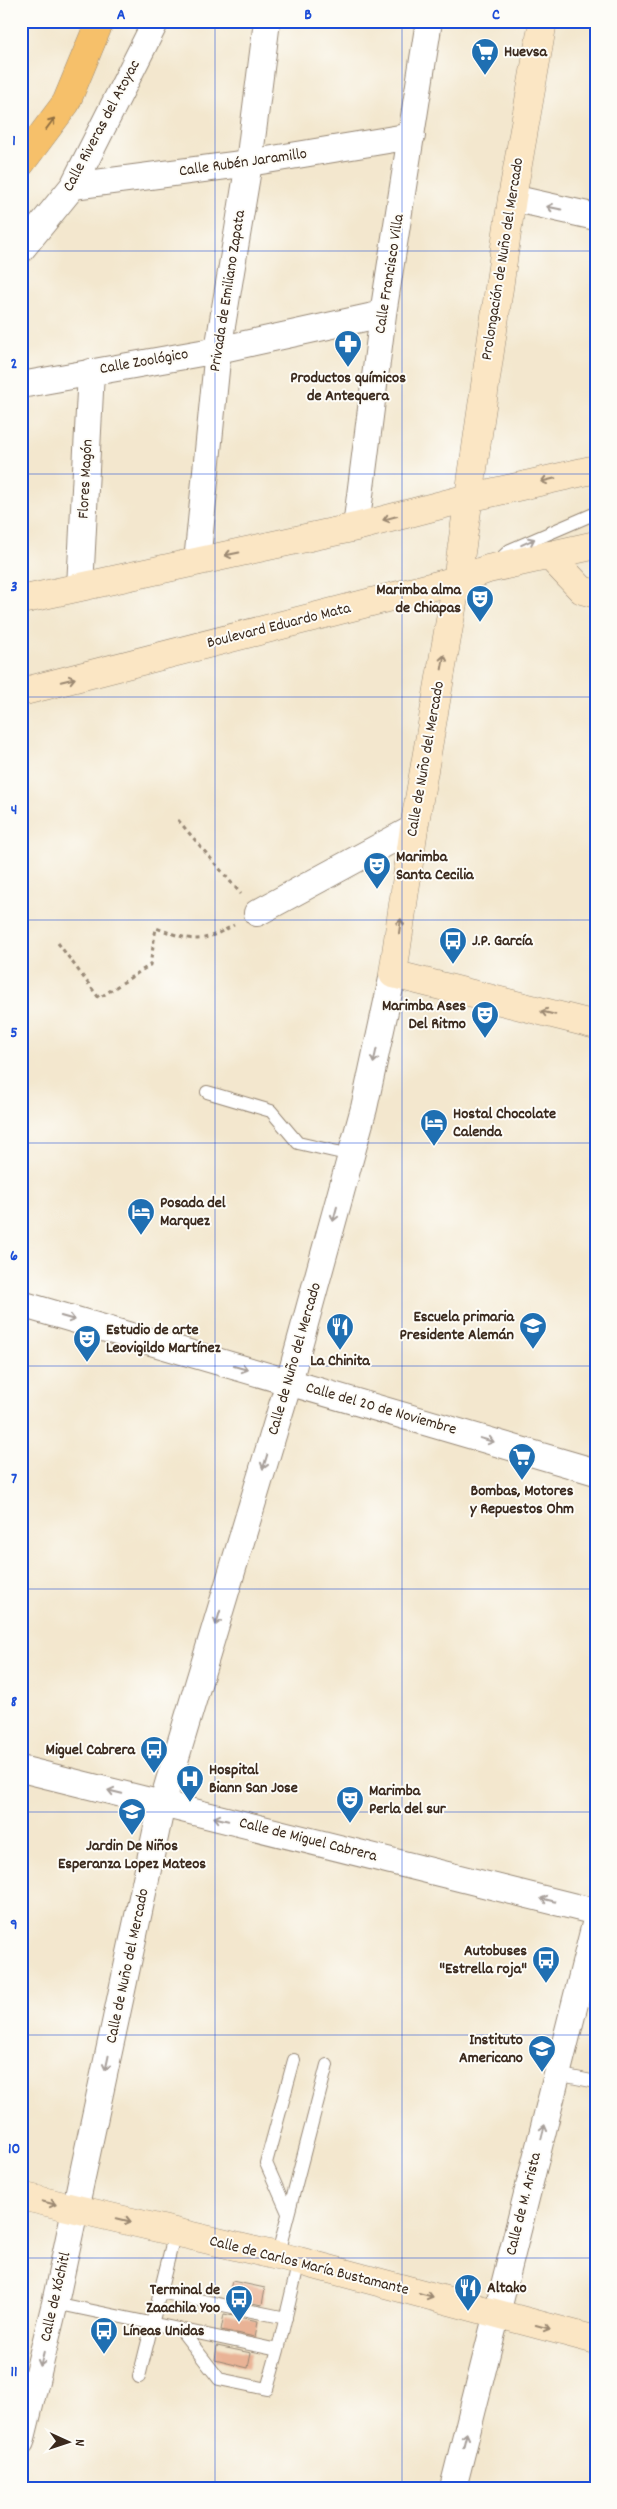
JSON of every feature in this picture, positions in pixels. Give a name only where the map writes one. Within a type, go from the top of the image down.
[{"type":"main road","points":[[21,163],[66,103],[100,21]]},
{"type":"street","name":"Calle Riveras del Atoyac","points":[[21,250],[73,186],[156,21]]},
{"type":"street","name":"Privada de Emiliano Zapata","points":[[197,562],[218,350],[249,163],[267,21]]},
{"type":"street","name":"Calle Francisco Villa","points":[[356,527],[383,314],[429,21]]},
{"type":"street","name":"Prolongación de Nuño del Mercado","points":[[468,498],[512,198],[542,21]]},
{"type":"street","name":"Calle Rubén Jaramillo","points":[[73,186],[249,163],[412,136]]},
{"type":"street","points":[[512,198],[596,217]]},
{"type":"street","name":"Calle Zoológico","points":[[21,384],[218,350],[383,314]]},
{"type":"street","name":"Flores Magón","points":[[80,587],[91,372]]},
{"type":"street","points":[[21,600],[356,527],[468,498],[596,469]]},
{"type":"street","name":"Calle de Nuño del Mercado","points":[[76,2210],[162,1804],[290,1382],[351,1155],[393,974],[414,828],[457,580],[468,498]]},
{"type":"street","name":"Boulevard Eduardo Mata","points":[[21,692],[457,580],[488,569],[596,545]]},
{"type":"street","points":[[549,555],[582,590],[596,594]]},
{"type":"street","points":[[257,913],[414,828]]},
{"type":"street","points":[[393,974],[596,1025]]},
{"type":"street","name":"Calle del 20 de Noviembre","points":[[21,1304],[596,1472]]},
{"type":"street","name":"Calle de Miguel Cabrera","points":[[21,1769],[596,1912]]},
{"type":"street","name":"Calle de M. Arista","points":[[453,2488],[596,1920]]},
{"type":"street","name":"Calle de Carlos María Bustamante","points":[[21,2196],[288,2259],[596,2340]]},
{"type":"street","name":"Calle de Xóchitl","points":[[21,2442],[56,2304],[76,2210]]},
{"type":"lane","points":[[488,569],[510,550],[596,514]]},
{"type":"lane","points":[[207,1092],[271,1111],[298,1143],[351,1155]]},
{"type":"lane","points":[[288,2213],[266,2163],[294,2060]]},
{"type":"lane","points":[[181,2330],[219,2379],[267,2389],[286,2318],[288,2213],[327,2065]]},
{"type":"lane","points":[[558,2074],[596,2082]]},
{"type":"lane","points":[[140,2377],[175,2232]]},
{"type":"lane","points":[[160,2292],[286,2318]]},
{"type":"lane","points":[[56,2304],[278,2350]]},
{"type":"path","points":[[58,942],[99,998],[150,965],[156,928],[187,939],[210,938],[257,913],[178,820]]},
{"type":"building","points":[[232,2281],[265,2288],[262,2305],[228,2298]]},
{"type":"building","points":[[224,2314],[258,2321],[255,2337],[221,2330]]},
{"type":"building","points":[[217,2346],[251,2353],[248,2368],[215,2360]]},
{"type":"place","name":"Huevsa","points":[[485,76]]},
{"type":"place","name":"Productos químicos de Antequera","points":[[348,368]]},
{"type":"place","name":"Marimba alma de Chiapas","points":[[480,623]]},
{"type":"place","name":"Marimba Santa Cecilia","points":[[377,890]]},
{"type":"place","name":"J.P. García","points":[[453,965]]},
{"type":"place","name":"Marimba Ases Del Ritmo","points":[[485,1039]]},
{"type":"place","name":"Hostal Chocolate Calenda","points":[[434,1147]]},
{"type":"place","name":"Posada del Marquez","points":[[141,1236]]},
{"type":"place","name":"Escuela primaria Presidente Alemán","points":[[533,1350]]},
{"type":"place","name":"La Chinita","points":[[340,1351]]},
{"type":"place","name":"Estudio de arte Leovigildo Martínez","points":[[87,1363]]},
{"type":"place","name":"Bombas, Motores y Repuestos Ohm","points":[[522,1481]]},
{"type":"place","name":"Miguel Cabrera","points":[[154,1774]]},
{"type":"place","name":"Hospital Biann San Jose","points":[[190,1803]]},
{"type":"place","name":"Marimba Perla del sur","points":[[350,1824]]},
{"type":"place","name":"Jardin De Niños Esperanza Lopez Mateos","points":[[132,1836]]},
{"type":"place","name":"Autobuses \"Estrella roja\"","points":[[546,1984]]},
{"type":"place","name":"Instituto Americano","points":[[542,2073]]},
{"type":"place","name":"Altako","points":[[468,2312]]},
{"type":"place","name":"Terminal de Zaachila Yoo","points":[[239,2323]]},
{"type":"place","name":"Líneas Unidas","points":[[104,2355]]}]
